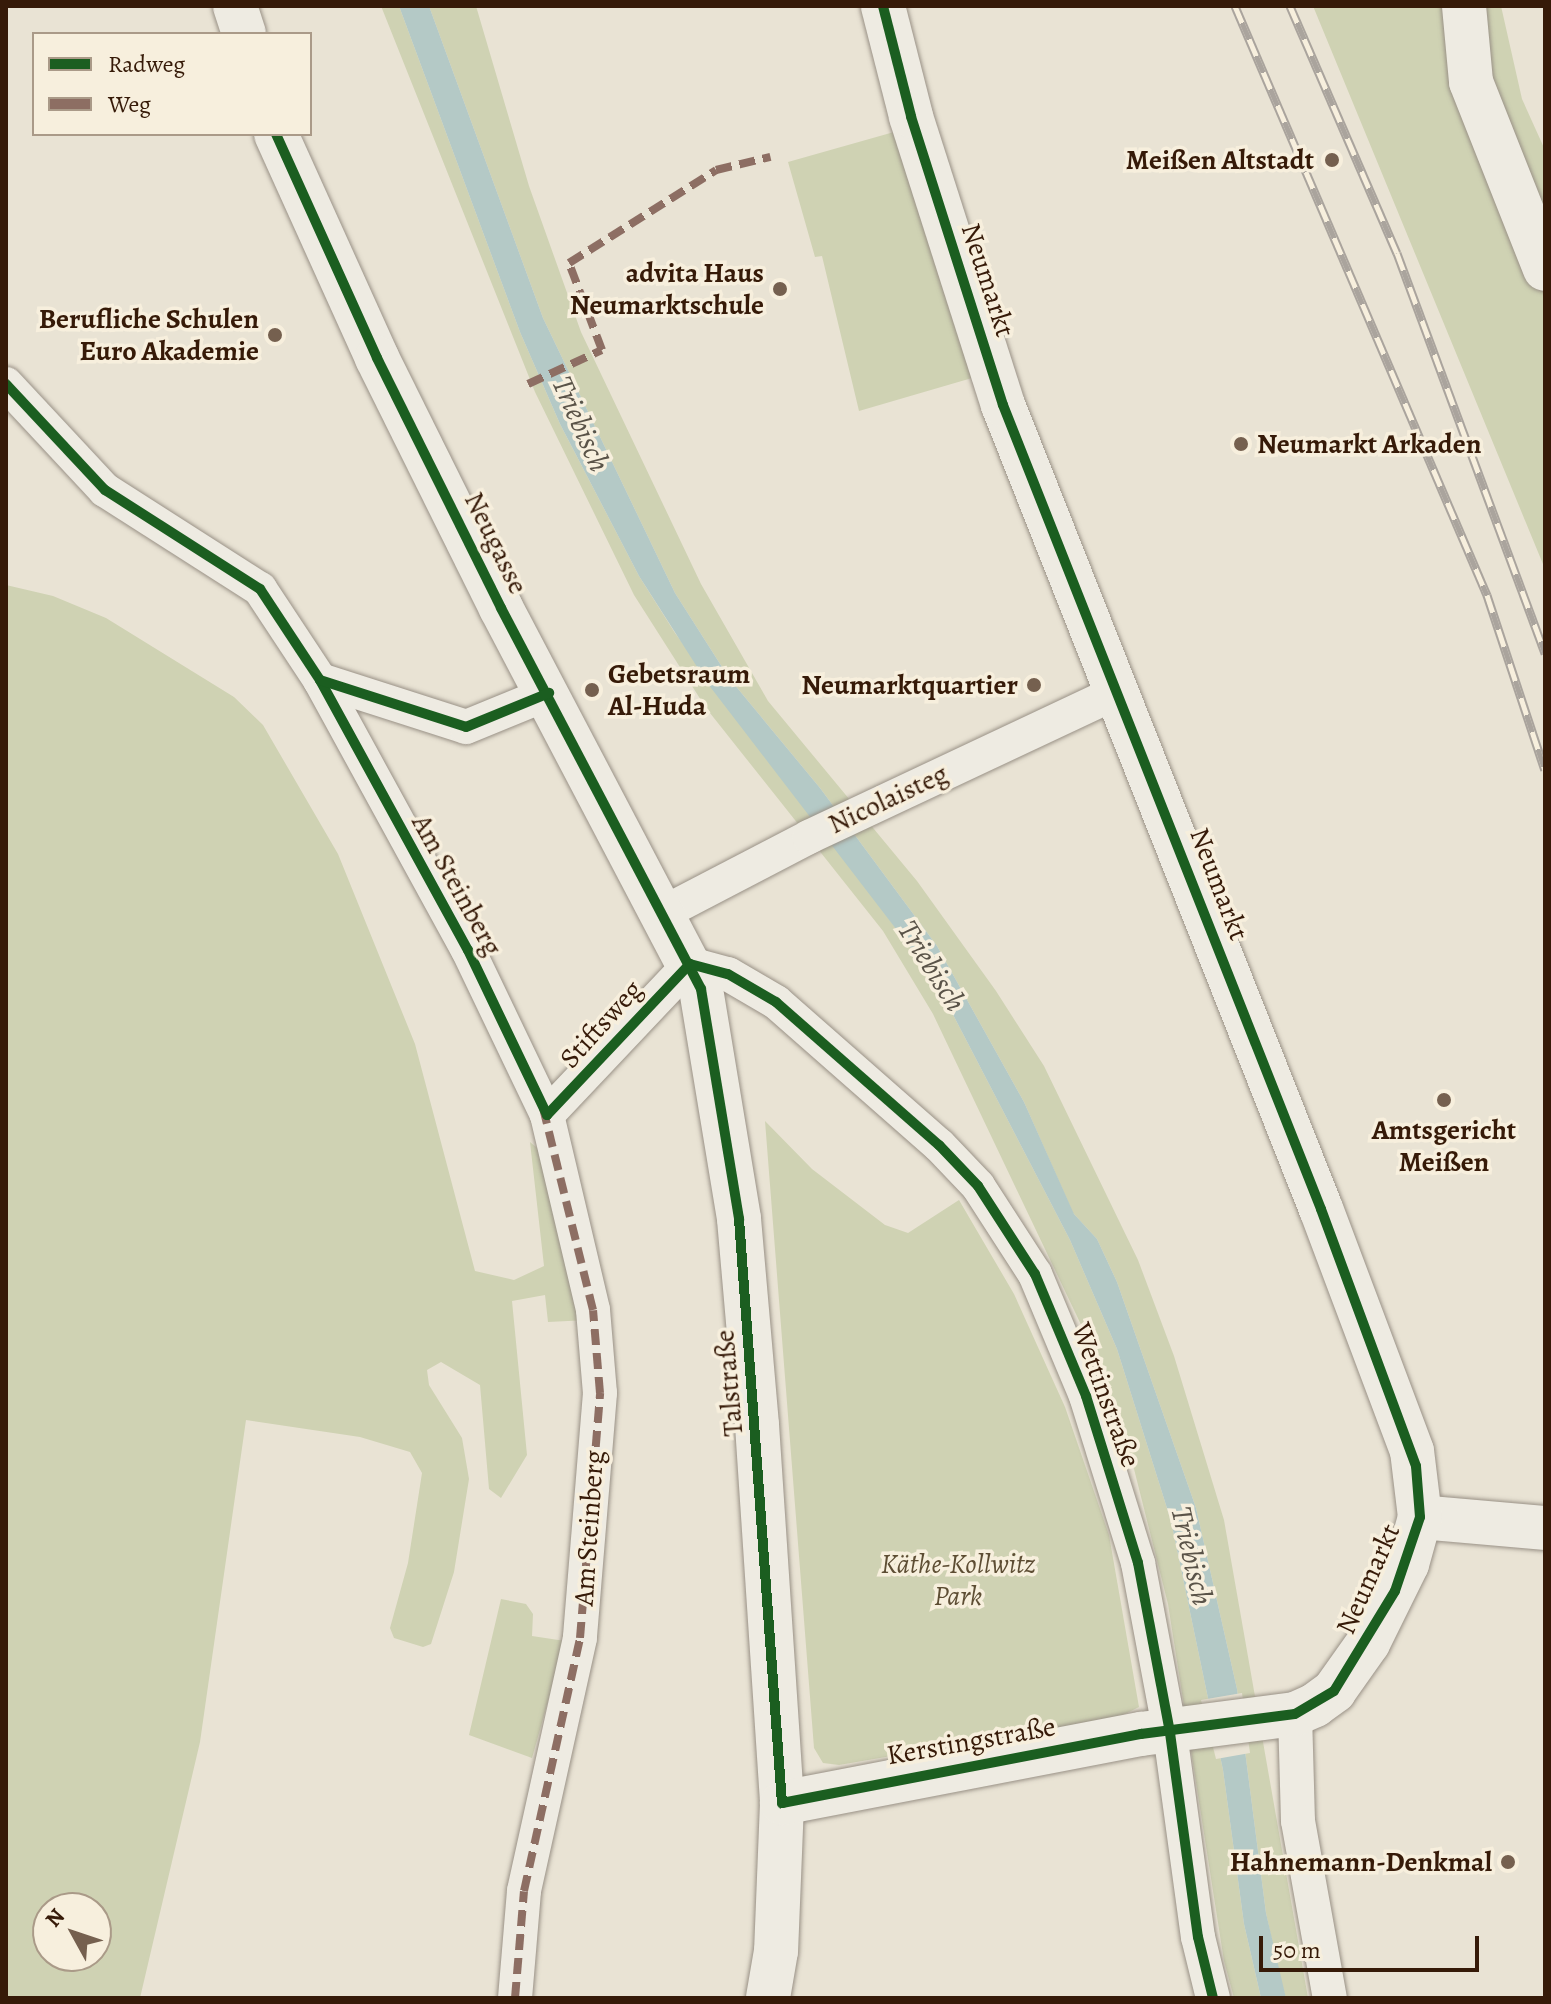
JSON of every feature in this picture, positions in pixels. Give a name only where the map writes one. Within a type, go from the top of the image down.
[{"type":"main road","points":[[235,6],[243,32]]},
{"type":"main road","name":"Neumarkt","points":[[883,6],[911,116],[1003,405],[1412,1451],[1420,1517],[1407,1564],[1360,1656],[1334,1691],[1278,1717]]},
{"type":"main road","points":[[1464,6],[1471,82],[1545,269]]},
{"type":"main road","name":"Neugasse","points":[[277,136],[377,358],[690,964]]},
{"type":"main road","name":"Talstraße","points":[[690,964],[701,989],[739,1219],[782,1803],[776,1951],[768,1998]]},
{"type":"main road","points":[[1420,1517],[1545,1528]]},
{"type":"main road","name":"Kerstingstraße","points":[[782,1803],[910,1775],[1278,1717]]},
{"type":"street","name":"Am Steinberg","points":[[6,384],[120,501],[260,589],[320,680],[468,950],[547,1115],[593,1310],[600,1393],[580,1638],[524,1891],[515,1998]]},
{"type":"street","points":[[320,680],[466,727],[549,693]]},
{"type":"street","name":"Nicolaisteg","points":[[663,913],[861,811],[1117,692]]},
{"type":"street","name":"Stiftsweg","points":[[547,1115],[690,964]]},
{"type":"street","name":"Wettinstraße","points":[[690,964],[728,974],[776,1002],[939,1145],[978,1186],[1035,1274],[1086,1396],[1138,1563],[1182,1732],[1198,1937],[1213,1998]]},
{"type":"street","points":[[1278,1717],[1330,1998]]},
{"type":"green space","points":[[381,6],[399,6],[520,332],[560,424],[639,576],[675,633],[916,955],[948,1005],[1070,1240],[1117,1349],[1171,1521],[1223,1770],[1244,1924],[1261,1998],[1234,1998],[1224,1961],[1168,1604],[1131,1457],[1085,1333],[933,1014],[883,931],[706,708],[634,595],[535,392]]},
{"type":"green space","points":[[429,6],[476,6],[529,186],[581,332],[701,584],[768,701],[917,881],[996,991],[1044,1066],[1138,1260],[1174,1356],[1224,1520],[1308,1998],[1286,1998],[1281,1982],[1266,1913],[1237,1689],[1196,1508],[1117,1282],[1097,1239],[1073,1213],[1024,1102],[937,946],[820,788],[729,678],[675,593],[543,318]]},
{"type":"green space","points":[[1313,6],[1501,6],[1522,99],[1545,150],[1545,569]]},
{"type":"green space","points":[[894,132],[972,378],[859,411],[822,256],[815,257],[788,162]]},
{"type":"green space","points":[[6,585],[53,596],[106,618],[234,697],[263,725],[338,854],[415,1044],[475,1271],[514,1280],[544,1266],[530,1142],[549,1158],[588,1320],[548,1322],[545,1295],[512,1301],[527,1455],[501,1498],[489,1489],[480,1385],[441,1362],[427,1370],[429,1385],[462,1438],[469,1479],[454,1572],[431,1644],[423,1647],[394,1638],[390,1628],[408,1563],[422,1473],[410,1452],[360,1437],[246,1420],[200,1742],[140,1998],[6,1998]]},
{"type":"green space","name":"Käthe-Kollwitz Park","points":[[765,1121],[812,1169],[885,1225],[908,1233],[959,1200],[1014,1294],[1065,1407],[1109,1535],[1139,1707],[1119,1717],[839,1765],[823,1763],[814,1748]]},
{"type":"green space","points":[[501,1599],[526,1604],[533,1614],[532,1636],[565,1641],[532,1758],[469,1735]]},
{"type":"water","name":"Triebisch","points":[[399,6],[429,6],[543,318],[675,593],[729,678],[820,788],[937,946],[1024,1102],[1074,1214],[1097,1239],[1117,1282],[1196,1508],[1237,1689],[1266,1913],[1286,1998],[1261,1998],[1244,1924],[1223,1770],[1171,1521],[1117,1349],[1070,1240],[948,1005],[916,955],[708,684],[639,576],[560,424],[520,332]]},
{"type":"pier","points":[[1242,1693],[1250,1753],[1216,1759],[1201,1700]]},
{"type":"railway","points":[[1235,6],[1487,595],[1545,770]]},
{"type":"railway","points":[[1290,6],[1397,253],[1545,653]]},
{"type":"marked path","points":[[528,384],[602,350],[569,263],[716,170],[770,157]]},
{"type":"marked path","points":[[515,1998],[524,1891],[580,1638],[600,1393],[593,1310],[543,1108]]},
{"type":"cycle path","points":[[277,136],[377,358],[501,608],[701,989],[739,1219],[782,1803],[1141,1734],[1295,1714],[1334,1691],[1395,1591],[1420,1517],[1416,1466],[1321,1209],[1003,405],[911,116],[883,6]]},
{"type":"cycle path","points":[[6,384],[105,490],[260,589],[320,680],[468,950],[547,1115],[690,964]]},
{"type":"cycle path","points":[[320,680],[466,727],[549,693]]},
{"type":"cycle path","points":[[690,964],[728,974],[776,1002],[939,1145],[978,1186],[1035,1274],[1086,1396],[1138,1563],[1170,1733],[1198,1937],[1213,1998]]},
{"type":"place","name":"Meißen Altstadt","points":[[1332,160]]},
{"type":"place","name":"advita Haus Neumarktschule","points":[[780,289]]},
{"type":"place","name":"Berufliche Schulen Euro Akademie","points":[[275,335]]},
{"type":"place","name":"Neumarkt Arkaden","points":[[1241,444]]},
{"type":"place","name":"Neumarktquartier","points":[[1034,685]]},
{"type":"place","name":"Gebetsraum Al-Huda","points":[[592,690]]},
{"type":"place","name":"Amtsgericht Meißen","points":[[1444,1100]]},
{"type":"place","name":"Hahnemann-Denkmal","points":[[1508,1862]]}]
